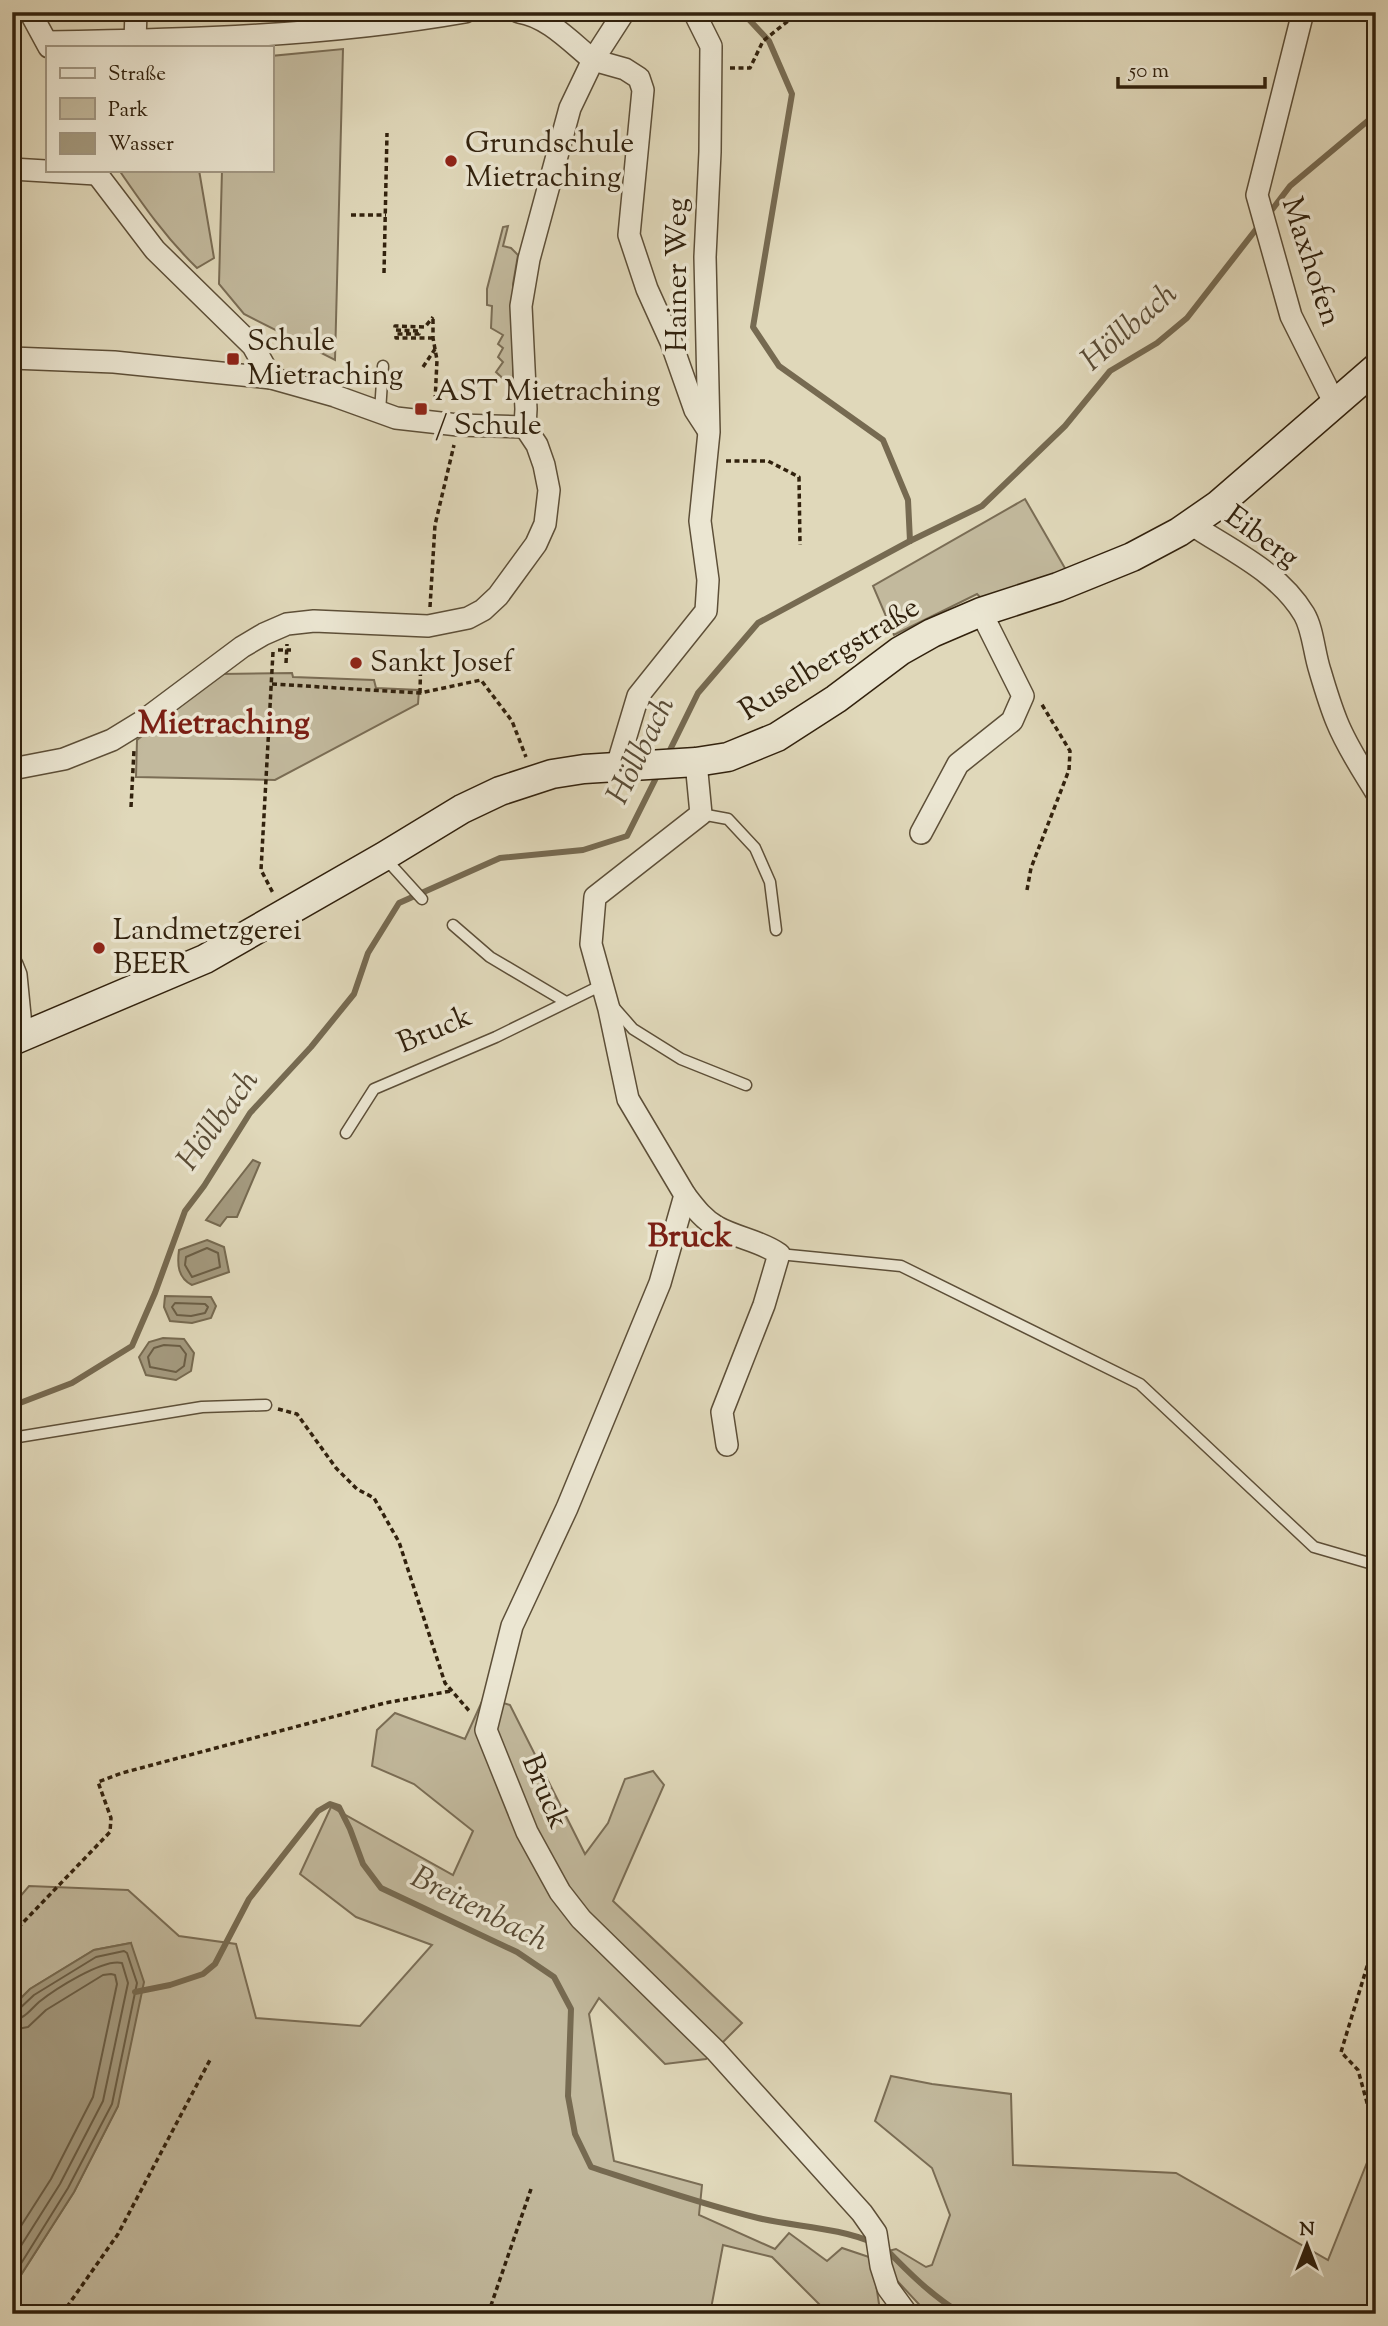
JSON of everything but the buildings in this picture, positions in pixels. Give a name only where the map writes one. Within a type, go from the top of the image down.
[{"type":"main road","name":"Ruselbergstraße","points":[[17,1038],[205,959],[462,809],[530,780],[552,774],[617,766],[728,757],[777,737],[836,699],[900,651],[932,633],[981,612],[1058,587],[1132,557],[1191,524],[1217,505],[1376,368]]},
{"type":"street","points":[[30,12],[48,44],[297,32],[465,12]]},
{"type":"street","points":[[135,41],[136,12]]},
{"type":"street","points":[[519,12],[532,14],[561,33],[593,60],[625,69],[639,78],[643,90],[629,235],[647,289],[671,342],[695,410],[709,432]]},
{"type":"street","points":[[12,769],[64,759],[112,740],[242,647],[287,624],[314,621],[428,626],[468,618],[483,610],[498,596],[525,562],[545,524],[548,490],[544,465],[537,445],[525,427],[521,306],[529,259],[570,108],[593,60],[624,12]]},
{"type":"street","name":"Hainer Weg","points":[[617,766],[638,696],[706,611],[708,580],[700,521],[709,432],[705,257],[711,46],[694,12]]},
{"type":"street","name":"Maxhofen","points":[[1303,12],[1257,195],[1291,316],[1335,404]]},
{"type":"street","points":[[12,169],[46,170]]},
{"type":"street","points":[[95,172],[155,250],[253,346],[271,377]]},
{"type":"street","points":[[12,358],[114,362],[271,377],[396,418],[458,425],[525,427]]},
{"type":"street","name":"Eiberg","points":[[1191,524],[1261,567],[1285,589],[1306,616],[1316,660],[1336,722],[1376,792]]},
{"type":"street","points":[[921,833],[958,764],[1012,720],[1023,696],[981,612]]},
{"type":"street","points":[[687,762],[701,814],[595,897],[591,944],[628,1100],[685,1195],[702,1217],[718,1228],[770,1247],[779,1254],[764,1305],[722,1412],[727,1446]]},
{"type":"street","points":[[12,965],[16,975],[17,1038]]},
{"type":"street","name":"Bruck","points":[[685,1195],[660,1283],[567,1508],[512,1626],[486,1730],[527,1832],[567,1901],[581,1919],[716,2051],[862,2213],[876,2233],[888,2288],[907,2314]]},
{"type":"lane","points":[[380,412],[383,366]]},
{"type":"lane","points":[[701,814],[728,819],[755,848],[769,882],[776,930]]},
{"type":"lane","points":[[383,856],[422,899]]},
{"type":"lane","points":[[453,925],[490,957],[566,1002]]},
{"type":"lane","points":[[604,991],[633,1029],[681,1059],[746,1085]]},
{"type":"lane","name":"Bruck","points":[[346,1133],[374,1089],[496,1037],[566,1002],[604,991]]},
{"type":"lane","points":[[779,1254],[901,1266],[1140,1384],[1314,1546],[1376,1565]]},
{"type":"lane","points":[[12,1438],[202,1407],[266,1405]]},
{"type":"path","points":[[710,68],[750,68],[763,41],[794,12]]},
{"type":"path","points":[[384,274],[387,133]]},
{"type":"path","points":[[351,215],[386,215]]},
{"type":"path","points":[[432,422],[437,360],[433,317],[425,327],[395,326],[395,330],[419,331],[419,334],[396,334],[396,338],[433,338]]},
{"type":"path","points":[[423,367],[435,349]]},
{"type":"path","points":[[431,581],[438,511],[458,425]]},
{"type":"path","points":[[707,461],[768,461],[799,477],[800,545]]},
{"type":"path","points":[[420,693],[421,664]]},
{"type":"path","points":[[272,673],[261,870],[284,913]]},
{"type":"path","points":[[272,684],[420,693],[481,680],[512,721],[525,751],[530,780]]},
{"type":"path","points":[[1023,696],[1041,703],[1070,751],[1069,771],[1031,868],[1027,890]]},
{"type":"path","points":[[131,807],[134,740]]},
{"type":"path","points":[[266,1405],[297,1414],[336,1468],[357,1489],[374,1498],[398,1542],[445,1682],[486,1730]]},
{"type":"path","points":[[12,1934],[110,1832],[111,1818],[98,1782],[122,1773],[372,1707],[451,1691]]},
{"type":"path","points":[[1374,2128],[1359,2070],[1341,2052],[1376,1937]]},
{"type":"path","points":[[62,2314],[118,2234],[211,2059]]},
{"type":"path","points":[[488,2314],[531,2189]]},
{"type":"green space","points":[[343,49],[335,360],[244,314],[219,284],[222,172],[273,172],[273,56]]},
{"type":"green space","points":[[120,172],[199,172],[214,258],[197,268],[146,208]]},
{"type":"green space","points":[[508,226],[503,246],[511,248],[518,255],[513,284],[513,388],[496,372],[503,362],[498,357],[503,348],[498,344],[503,335],[491,328],[492,306],[487,305],[487,289],[503,227]]},
{"type":"green space","points":[[1025,499],[1066,570],[984,601],[977,594],[894,635],[873,586]]},
{"type":"green space","points":[[292,673],[293,677],[374,680],[376,688],[419,690],[418,704],[275,780],[136,777],[137,740],[221,674]]},
{"type":"green space","points":[[484,1697],[510,1705],[585,1854],[608,1823],[625,1779],[653,1771],[664,1785],[613,1901],[742,2023],[706,2059],[665,2064],[599,1998],[589,2014],[614,2161],[702,2185],[699,2215],[775,2249],[789,2233],[827,2261],[842,2248],[872,2258],[879,2304],[884,2314],[829,2314],[772,2257],[723,2245],[710,2314],[13,2314],[19,2278],[74,2192],[118,2106],[131,1943],[94,1950],[30,1989],[12,2007],[12,1906],[29,1886],[128,1890],[179,1936],[236,1944],[256,2018],[360,2026],[432,1945],[356,1917],[300,1874],[331,1807],[453,1875],[473,1831],[414,1784],[372,1766],[377,1730],[395,1713],[465,1739]]},
{"type":"green space","points":[[891,2076],[1011,2094],[1013,2165],[1176,2173],[1328,2260],[1376,2140],[1376,2314],[928,2314],[888,2271],[884,2252],[896,2249],[926,2267],[932,2265],[950,2215],[932,2168],[875,2121]]},
{"type":"water","points":[[253,1160],[260,1163],[237,1217],[227,1217],[220,1226],[206,1220]]},
{"type":"water","points":[[207,1240],[224,1247],[229,1272],[192,1285],[184,1279],[180,1271],[179,1250]]},
{"type":"water","points":[[165,1296],[211,1297],[216,1306],[211,1318],[192,1323],[170,1321],[164,1307]]},
{"type":"water","points":[[163,1338],[184,1339],[194,1353],[191,1371],[176,1380],[146,1375],[139,1357],[149,1342]]},
{"type":"water","points":[[131,1943],[144,1982],[118,2106],[74,2192],[19,2278],[12,2314],[12,2007],[30,1989],[94,1950]]},
{"type":"waterway","points":[[742,12],[769,41],[792,94],[753,327],[779,366],[883,440],[908,500],[910,541]]},
{"type":"waterway","name":"Höllbach","points":[[1268,215],[1290,186],[1376,114]]},
{"type":"waterway","name":"Höllbach","points":[[667,756],[698,693],[758,623],[910,541],[982,506],[1065,426],[1110,371],[1157,343],[1187,318],[1261,223]]},
{"type":"waterway","name":"Höllbach","points":[[12,1406],[72,1383],[132,1346],[185,1211],[250,1113],[311,1047],[354,994],[368,953],[399,903],[500,858],[583,850],[627,836],[659,772]]},
{"type":"waterway","name":"Breitenbach","points":[[135,1992],[170,1985],[203,1974],[215,1964],[249,1899],[318,1811],[330,1804],[339,1807],[363,1864],[381,1888],[517,1952],[554,1977],[571,2009],[568,2096],[575,2134],[591,2167],[737,2213],[846,2234],[874,2243]]},
{"type":"waterway","name":"Breitenbach","points":[[884,2247],[930,2291],[962,2314]]},
{"type":"place","name":"Grundschule Mietraching","points":[[451,161]]},
{"type":"place","name":"Schule Mietraching","points":[[233,359]]},
{"type":"place","name":"AST Mietraching / Schule","points":[[421,409]]},
{"type":"place","name":"Sankt Josef","points":[[356,663]]},
{"type":"place","name":"Landmetzgerei BEER","points":[[99,948]]},
{"type":"district","name":"Mietraching","points":[[224,725]]},
{"type":"district","name":"Bruck","points":[[690,1238]]}]
